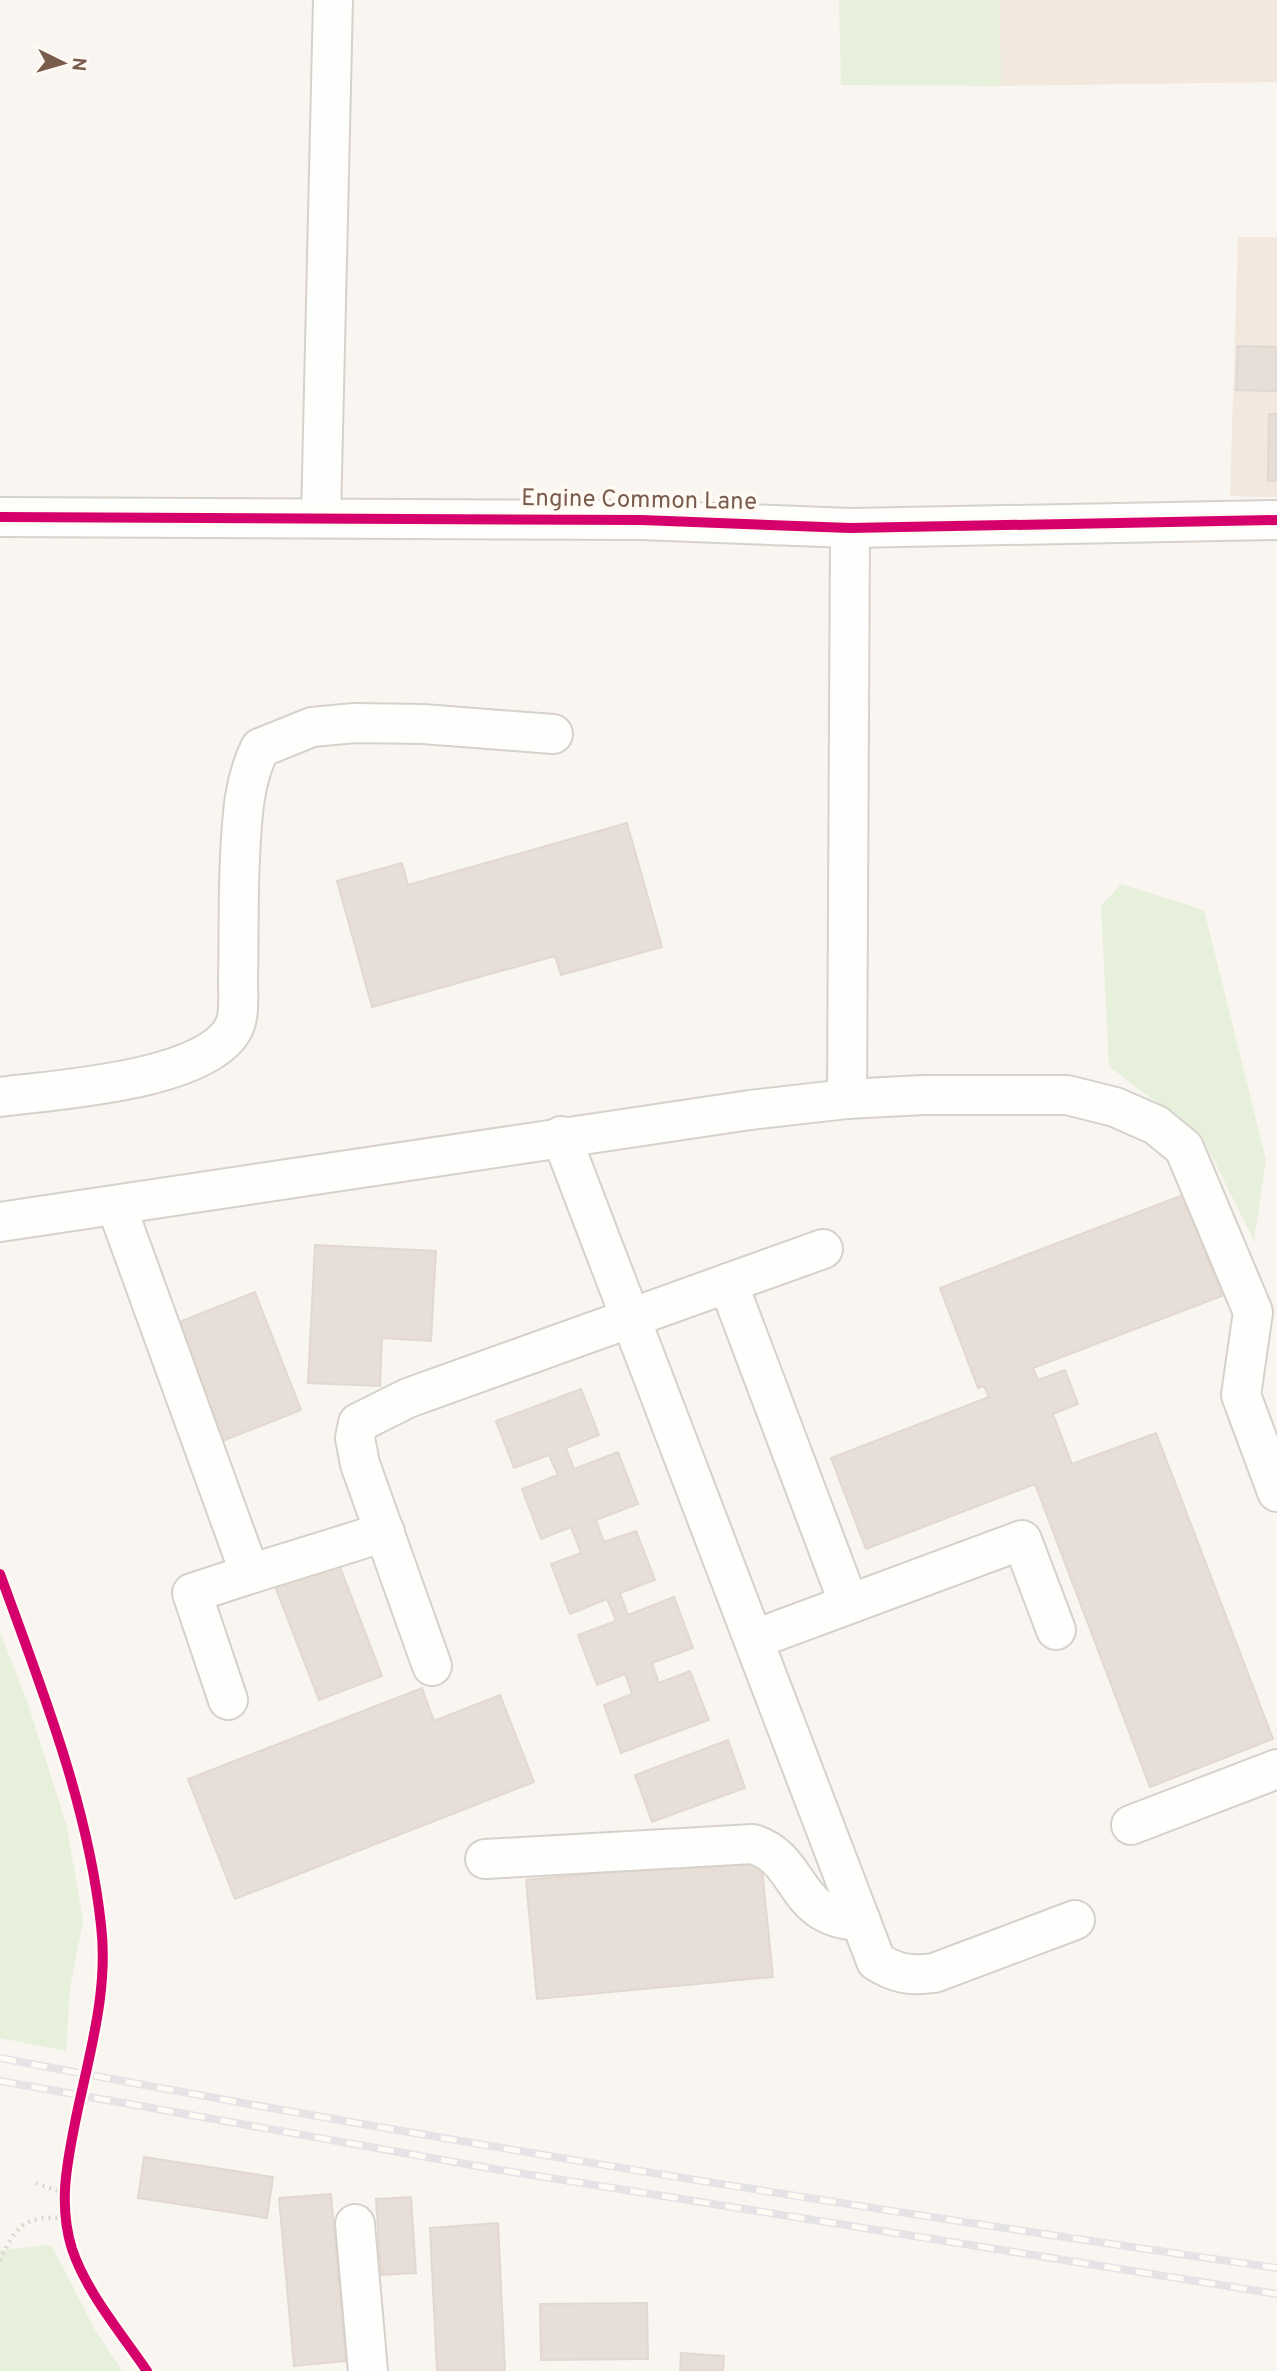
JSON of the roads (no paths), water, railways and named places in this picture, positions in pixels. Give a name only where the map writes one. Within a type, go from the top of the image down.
[{"type":"street","points":[[321,518],[333,0]]},
{"type":"street","name":"Engine Common Lane","points":[[0,517],[641,520],[850,528],[1277,520]]},
{"type":"street","points":[[847,1099],[850,528]]},
{"type":"street","points":[[0,1097],[131,1080],[176,1067],[209,1053],[234,1028],[238,999],[238,900],[244,801],[248,772],[260,748],[312,727],[355,723],[423,724],[552,734]]},
{"type":"street","points":[[0,1222],[561,1136],[847,1099],[923,1095],[1067,1095],[1115,1107],[1156,1125],[1184,1148],[1253,1312],[1241,1395],[1277,1492]]},
{"type":"street","points":[[561,1136],[876,1961],[895,1973],[934,1973],[1075,1920]]},
{"type":"street","points":[[116,1205],[250,1574]]},
{"type":"street","points":[[432,1666],[360,1464],[355,1438],[358,1423],[408,1398],[823,1249]]},
{"type":"street","points":[[728,1283],[849,1604]]},
{"type":"street","points":[[228,1700],[192,1592],[386,1532]]},
{"type":"street","points":[[755,1639],[1022,1540],[1056,1630]]},
{"type":"street","points":[[1131,1825],[1277,1769]]},
{"type":"street","points":[[485,1860],[752,1844],[774,1854],[812,1905],[830,1917],[861,1922]]},
{"type":"street","points":[[355,2224],[368,2371]]},
{"type":"railway","points":[[0,2058],[637,2170],[1277,2268]]},
{"type":"railway","points":[[0,2081],[494,2169],[1277,2294]]}]
